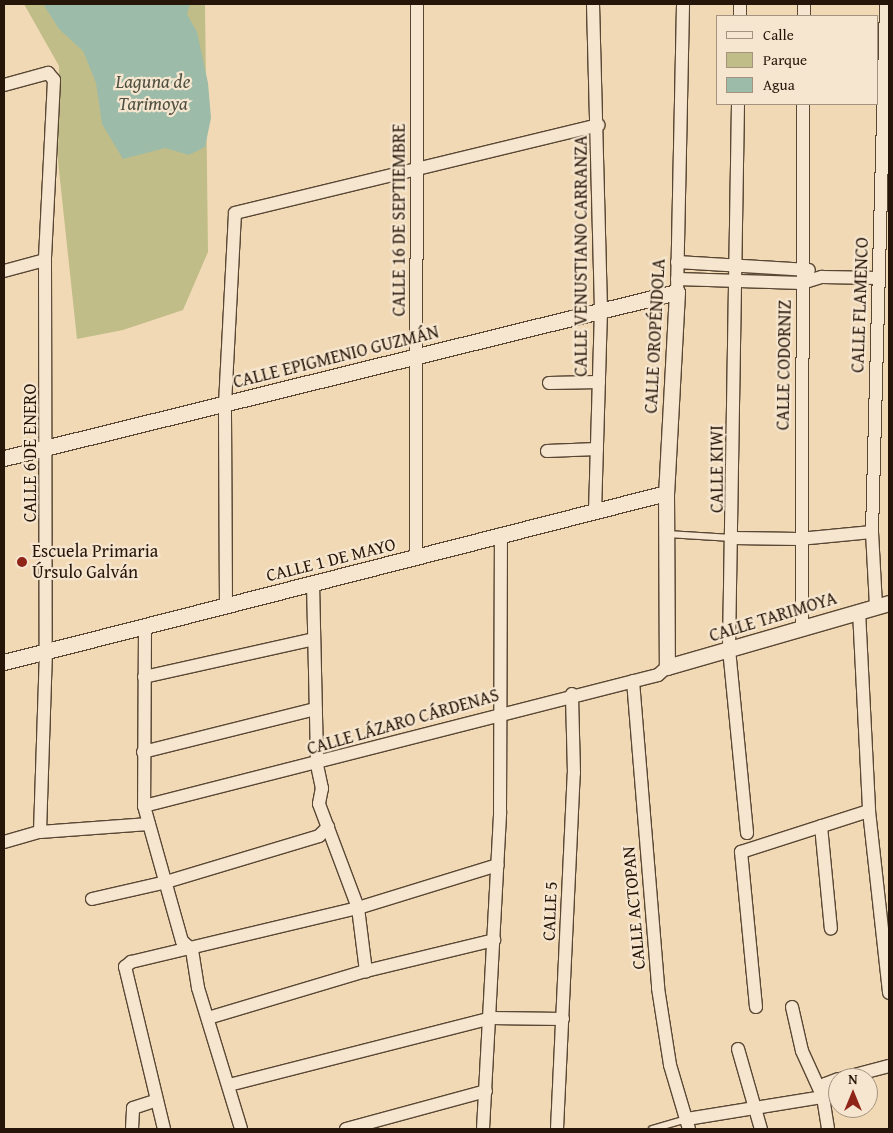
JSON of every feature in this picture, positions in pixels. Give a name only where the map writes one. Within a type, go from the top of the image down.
[{"type":"street","name":"CALLE 16 DE SEPTIEMBRE","points":[[416,4],[416,557]]},
{"type":"street","name":"CALLE VENUSTIANO CARRANZA","points":[[593,4],[599,125],[601,310],[595,508]]},
{"type":"street","name":"CALLE OROPÉNDOLA","points":[[667,668],[666,493],[678,262],[683,4]]},
{"type":"street","name":"CALLE FLAMENCO","points":[[883,604],[872,532],[886,4]]},
{"type":"street","name":"CALLE 6 DE ENERO","points":[[4,85],[52,74],[45,260],[48,447],[46,652],[40,832]]},
{"type":"street","name":"CALLE KIWI","points":[[738,105],[734,262],[734,538],[729,649],[747,833]]},
{"type":"street","name":"CALLE CODORNIZ","points":[[802,626],[799,539],[803,105]]},
{"type":"street","points":[[226,606],[225,404],[237,212],[599,125]]},
{"type":"street","points":[[4,271],[45,260]]},
{"type":"street","points":[[678,262],[734,262],[802,266],[822,277]]},
{"type":"street","points":[[677,286],[735,282],[802,283],[822,277],[879,278]]},
{"type":"street","name":"CALLE EPIGMENIO GUZMÁN","points":[[4,458],[601,310],[677,286]]},
{"type":"street","points":[[549,383],[599,382]]},
{"type":"street","points":[[546,451],[597,449]]},
{"type":"street","name":"CALLE 1 DE MAYO","points":[[4,662],[416,557],[595,508],[666,493]]},
{"type":"street","points":[[734,538],[799,539],[872,532]]},
{"type":"street","points":[[483,1129],[491,1018],[498,865],[501,534]]},
{"type":"street","points":[[313,583],[317,765],[322,788]]},
{"type":"street","name":"CALLE TARIMOYA","points":[[667,668],[802,626],[883,604]]},
{"type":"street","points":[[859,611],[869,811],[886,909],[889,993]]},
{"type":"street","points":[[145,626],[144,806],[166,882],[180,947]]},
{"type":"street","points":[[144,677],[314,638]]},
{"type":"street","name":"CALLE LÁZARO CÁRDENAS","points":[[144,806],[317,765],[344,755],[572,694],[658,676],[667,668]]},
{"type":"street","name":"CALLE ACTOPAN","points":[[633,681],[658,988],[670,1065],[688,1124]]},
{"type":"street","name":"CALLE 5","points":[[557,1129],[564,1019],[572,694]]},
{"type":"street","points":[[144,752],[316,709]]},
{"type":"street","points":[[344,755],[326,773],[319,804],[358,908],[366,971]]},
{"type":"street","points":[[756,1007],[741,852],[869,811]]},
{"type":"street","points":[[4,842],[40,832],[149,824]]},
{"type":"street","points":[[821,826],[832,929]]},
{"type":"street","points":[[92,899],[166,882],[319,836],[328,827]]},
{"type":"street","points":[[164,1129],[155,1101],[125,967],[131,962],[180,947],[192,950],[358,908],[498,865]]},
{"type":"street","points":[[208,1018],[366,971],[494,940]]},
{"type":"street","points":[[192,950],[208,1018],[241,1129]]},
{"type":"street","points":[[792,1007],[802,1051],[823,1097],[828,1129]]},
{"type":"street","points":[[228,1085],[491,1018],[564,1019]]},
{"type":"street","points":[[738,1049],[761,1129]]},
{"type":"street","points":[[823,1097],[825,1084],[828,1083]]},
{"type":"street","points":[[346,1129],[486,1091]]},
{"type":"street","points":[[688,1124],[754,1106],[823,1097]]},
{"type":"street","points":[[132,1129],[133,1108],[155,1101]]},
{"type":"lane","points":[[666,534],[734,538]]},
{"type":"lane","points":[[652,1129],[688,1124]]},
{"type":"green space","points":[[24,4],[205,4],[208,252],[183,310],[123,330],[77,339],[58,161],[59,66]]},
{"type":"water","name":"Laguna de Tarimoya","points":[[43,4],[190,4],[187,14],[197,32],[208,83],[211,118],[205,147],[189,155],[165,148],[123,159],[102,124],[96,83],[83,51],[59,29]]},
{"type":"place","name":"Escuela Primaria Úrsulo Galván","points":[[22,562]]}]
